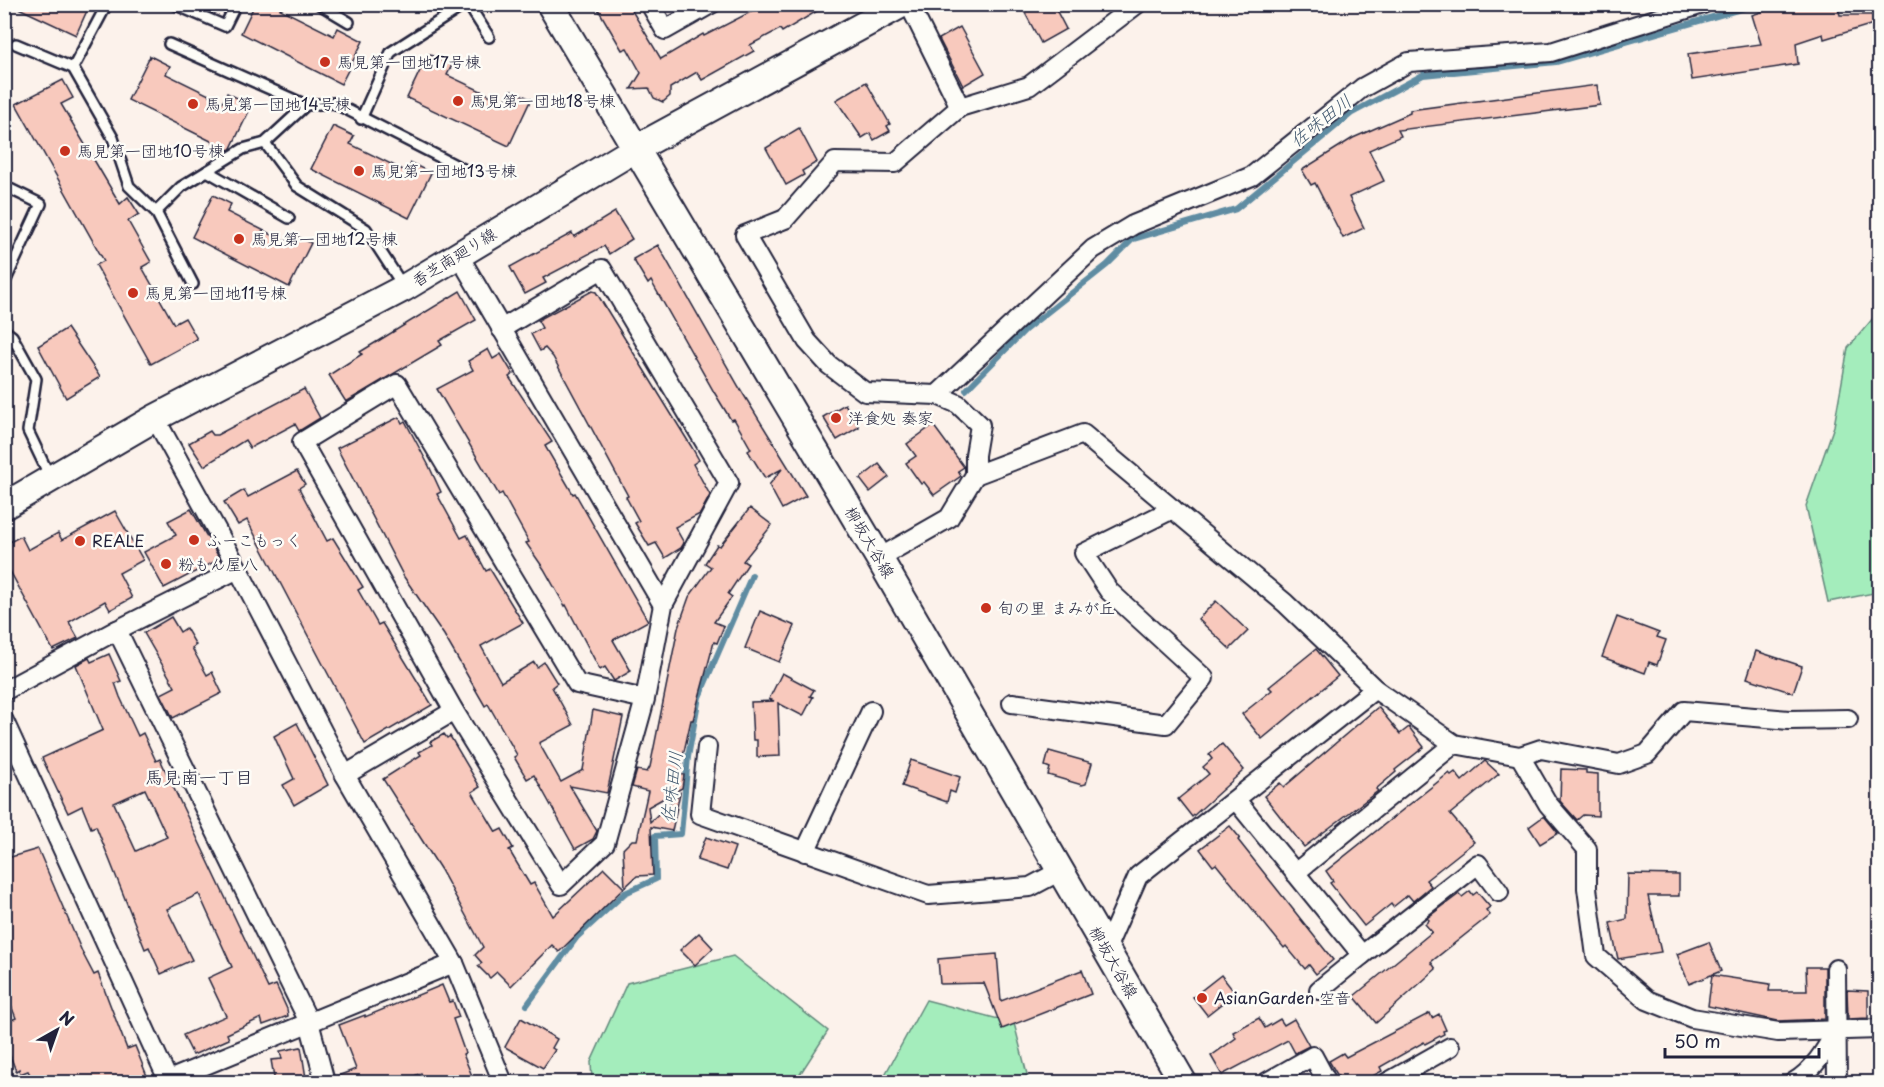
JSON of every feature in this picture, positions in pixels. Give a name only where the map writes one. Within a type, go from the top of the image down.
[{"type":"street","name":"柳坂大谷線","points":[[550,4],[879,558],[1062,870],[1183,1083]]},
{"type":"street","points":[[650,4],[665,30],[711,4]]},
{"type":"street","name":"香芝南廻り線","points":[[4,506],[155,418],[404,288],[635,149],[902,4]]},
{"type":"street","points":[[909,4],[960,107]]},
{"type":"street","points":[[879,558],[949,518],[975,475],[975,455],[980,425],[958,404],[937,395],[865,392],[830,365],[807,341],[746,235],[785,219],[835,162],[895,163],[960,107],[1029,86],[1137,4]]},
{"type":"street","points":[[937,395],[1093,249],[1133,225],[1252,176],[1362,88],[1409,62],[1551,52],[1703,4]]},
{"type":"street","points":[[458,254],[663,605]]},
{"type":"street","points":[[501,330],[602,269],[729,483],[663,605],[645,699],[606,843],[561,885],[454,711],[302,442],[397,384],[577,684],[645,699]]},
{"type":"street","points":[[155,418],[238,569],[345,775],[454,963],[502,1080],[500,1083]]},
{"type":"street","points":[[975,475],[1083,434],[1286,603],[1375,689],[1454,744],[1520,756],[1541,749],[1619,764],[1647,754],[1684,711],[1789,720],[1848,719]]},
{"type":"street","points":[[1012,703],[1166,724],[1204,678],[1109,591],[1084,553],[1173,509]]},
{"type":"street","points":[[4,691],[117,630],[238,569]]},
{"type":"street","points":[[117,630],[309,1022],[325,1083]]},
{"type":"street","points":[[1106,949],[1138,876],[1375,689]]},
{"type":"street","points":[[345,775],[454,711]]},
{"type":"street","points":[[805,852],[871,711]]},
{"type":"street","points":[[4,721],[167,1082],[454,963]]},
{"type":"street","points":[[1295,873],[1454,744]]},
{"type":"street","points":[[707,747],[700,814],[928,895],[1030,887],[1062,870]]},
{"type":"street","points":[[1520,756],[1548,804],[1587,849],[1587,888],[1596,956],[1622,981],[1647,1000],[1692,1018],[1778,1032],[1880,1029]]},
{"type":"street","points":[[1236,800],[1362,955]]},
{"type":"street","points":[[1319,990],[1478,864],[1499,892]]},
{"type":"street","points":[[1836,969],[1837,1083]]},
{"type":"street","points":[[1795,1082],[1803,1077],[1824,1052],[1837,1029]]},
{"type":"street","points":[[1388,1083],[1450,1047]]},
{"type":"street","points":[[1267,1083],[1313,1056],[1327,1083]]},
{"type":"lane","points":[[73,68],[107,4]]},
{"type":"lane","points":[[174,4],[225,26],[236,4]]},
{"type":"lane","points":[[319,4],[349,22]]},
{"type":"lane","points":[[361,119],[391,52],[467,4],[489,37]]},
{"type":"lane","points":[[16,44],[73,68],[113,138],[129,186],[156,212],[192,284]]},
{"type":"lane","points":[[169,44],[306,105],[333,103],[463,169]]},
{"type":"lane","points":[[156,212],[181,187],[243,149],[266,142],[306,105]]},
{"type":"lane","points":[[266,142],[297,186],[366,229],[404,288]]},
{"type":"lane","points":[[207,171],[289,218]]},
{"type":"lane","points":[[4,186],[41,204],[4,284]]},
{"type":"lane","points":[[4,330],[12,336],[36,379],[28,431],[52,480]]},
{"type":"green space","points":[[1879,311],[1879,592],[1828,602],[1806,506],[1834,426],[1848,348]]},
{"type":"green space","points":[[733,956],[828,1031],[795,1082],[592,1082],[591,1062],[627,983]]},
{"type":"green space","points":[[926,1000],[1014,1023],[1029,1082],[881,1082]]},
{"type":"building","points":[[10,4],[90,4],[76,35]]},
{"type":"building","name":"馬見第一団地17号棟","points":[[255,4],[282,4],[280,9],[334,36],[338,28],[363,41],[341,84],[241,33]]},
{"type":"building","points":[[595,4],[628,4],[661,59],[703,34],[704,36],[766,4],[829,4],[782,32],[780,29],[750,45],[754,51],[702,80],[697,72],[670,88],[670,96],[663,102],[654,98],[649,88],[631,89],[641,73],[627,48],[622,50]]},
{"type":"building","points":[[1036,4],[1053,4],[1066,29],[1041,43],[1024,11]]},
{"type":"building","points":[[1785,4],[1837,4],[1840,15],[1880,15],[1880,22],[1824,39],[1823,34],[1796,43],[1798,64],[1692,80],[1688,54],[1761,44],[1752,15]]},
{"type":"building","points":[[960,27],[985,73],[963,86],[939,39]]},
{"type":"building","name":"馬見第一団地18号棟","points":[[428,54],[452,65],[447,75],[504,102],[511,90],[531,99],[509,146],[407,98]]},
{"type":"building","name":"馬見第一団地14号棟","points":[[150,56],[170,66],[166,74],[223,102],[227,93],[252,105],[229,150],[128,100]]},
{"type":"building","points":[[63,80],[73,98],[61,104],[120,204],[128,197],[139,214],[128,221],[151,262],[142,267],[174,324],[185,318],[197,339],[151,364],[96,265],[104,261],[16,104]]},
{"type":"building","points":[[866,82],[890,124],[887,126],[890,131],[874,140],[870,133],[862,138],[836,100]]},
{"type":"building","points":[[1597,85],[1600,105],[1398,130],[1401,136],[1369,150],[1384,181],[1349,197],[1364,228],[1343,238],[1315,183],[1311,185],[1302,170],[1353,138],[1410,113],[1410,110]]},
{"type":"building","name":"馬見第一団地13号棟","points":[[333,126],[354,136],[350,144],[407,172],[411,163],[431,173],[409,218],[311,169]]},
{"type":"building","points":[[799,128],[817,162],[802,171],[804,175],[786,185],[766,148]]},
{"type":"building","name":"馬見第一団地12号棟","points":[[213,195],[231,204],[227,212],[286,242],[290,233],[311,243],[289,287],[192,237]]},
{"type":"building","points":[[615,212],[632,239],[609,254],[604,246],[543,278],[546,283],[525,294],[510,267],[572,233],[574,237]]},
{"type":"building","points":[[658,245],[739,387],[806,496],[782,509],[769,485],[782,469],[765,478],[748,451],[751,449],[734,419],[731,420],[714,392],[651,281],[648,284],[633,259]]},
{"type":"building","points":[[460,291],[476,320],[439,341],[442,345],[346,402],[329,375],[362,354],[360,352]]},
{"type":"building","points":[[592,291],[596,292],[691,446],[699,460],[693,464],[710,495],[700,514],[675,527],[684,543],[681,548],[665,558],[656,543],[649,546],[635,523],[639,521],[626,497],[628,496],[553,357],[545,348],[540,351],[531,334],[542,328],[538,321],[540,319]]},
{"type":"building","points":[[67,328],[100,377],[66,398],[38,346]]},
{"type":"building","points":[[488,349],[493,359],[501,354],[513,374],[509,377],[552,442],[545,446],[573,494],[575,493],[648,621],[613,640],[631,671],[614,681],[605,667],[600,670],[566,605],[526,543],[529,542],[502,493],[499,495],[437,389],[473,370],[468,361]]},
{"type":"building","points":[[304,389],[320,418],[299,431],[295,424],[250,448],[245,440],[204,466],[189,443],[210,431],[213,435],[217,435]]},
{"type":"building","points":[[845,404],[859,427],[837,440],[823,417]]},
{"type":"building","points":[[399,417],[402,423],[405,421],[429,466],[441,492],[437,494],[461,538],[467,535],[486,571],[490,569],[523,623],[481,646],[501,682],[534,662],[537,667],[544,662],[557,683],[552,687],[573,725],[539,743],[561,782],[583,770],[593,710],[623,717],[607,793],[570,786],[597,831],[593,839],[575,849],[534,775],[527,779],[514,757],[517,755],[488,704],[485,706],[444,635],[404,577],[337,448]]},
{"type":"building","points":[[933,425],[964,467],[958,471],[961,476],[934,495],[924,482],[921,484],[906,463],[916,456],[907,444]]},
{"type":"building","points":[[879,464],[889,477],[870,492],[860,479]]},
{"type":"building","points":[[297,471],[305,484],[299,488],[327,541],[333,538],[363,587],[358,590],[378,625],[382,623],[432,705],[365,744],[247,520],[238,525],[224,502],[244,490],[248,497]]},
{"type":"building","points":[[750,508],[772,525],[743,561],[748,564],[728,594],[732,597],[714,622],[724,626],[717,643],[714,642],[693,720],[691,720],[679,774],[684,775],[682,788],[648,807],[650,822],[680,793],[672,831],[651,827],[653,875],[637,876],[625,887],[623,849],[632,840],[637,840],[648,791],[632,787],[637,770],[647,772],[650,767],[678,628],[689,597],[711,567],[705,563],[717,545],[720,546]]},
{"type":"building","points":[[191,509],[220,559],[164,588],[144,552],[176,535],[168,521]]},
{"type":"building","points":[[115,511],[143,560],[119,573],[132,598],[110,610],[105,601],[69,622],[78,638],[53,650],[4,560],[4,545],[21,536],[28,550],[58,533],[62,540]]},
{"type":"building","points":[[1216,601],[1248,631],[1230,649],[1198,619]]},
{"type":"building","points":[[760,611],[795,626],[779,662],[745,648]]},
{"type":"building","points":[[171,617],[180,632],[186,628],[196,645],[192,648],[207,675],[212,672],[222,693],[173,718],[161,694],[175,687],[144,633]]},
{"type":"building","points":[[1617,617],[1659,633],[1657,637],[1666,640],[1657,665],[1649,662],[1645,673],[1602,657]]},
{"type":"building","points":[[1316,649],[1338,676],[1262,739],[1242,714],[1272,690],[1269,687]]},
{"type":"building","points":[[1756,651],[1802,666],[1793,693],[1747,678]]},
{"type":"building","points":[[109,654],[121,681],[115,683],[138,736],[143,733],[156,761],[160,759],[268,988],[276,985],[287,1009],[288,1016],[263,1025],[261,1018],[227,1034],[229,1039],[193,1055],[183,1035],[226,1016],[208,978],[232,967],[199,894],[167,909],[192,960],[161,974],[149,947],[145,949],[96,826],[91,828],[82,806],[68,813],[42,758],[103,730],[76,665],[89,658],[91,662]],"holes":[[[145,789],[167,837],[136,851],[114,803]]]},
{"type":"building","points":[[782,673],[814,690],[810,696],[813,697],[803,716],[778,703],[780,756],[757,757],[757,740],[753,740],[751,702],[774,701],[769,699]]},
{"type":"building","points":[[1378,707],[1400,734],[1409,727],[1424,747],[1395,770],[1396,772],[1376,789],[1378,791],[1304,847],[1264,796],[1280,783],[1284,787]]},
{"type":"building","points":[[297,723],[328,785],[294,805],[283,785],[294,779],[274,736]]},
{"type":"building","points":[[444,734],[447,738],[450,736],[480,787],[472,792],[496,832],[502,829],[513,848],[509,850],[530,885],[534,883],[553,916],[604,868],[624,888],[559,952],[552,945],[511,986],[497,972],[490,978],[478,966],[482,963],[475,955],[483,947],[441,870],[383,779],[421,755],[419,752],[432,745],[430,742]]},
{"type":"building","points":[[1222,744],[1244,770],[1192,817],[1178,799],[1209,774],[1203,767],[1212,759],[1209,755]]},
{"type":"building","points":[[1049,751],[1092,763],[1086,784],[1082,785],[1048,775],[1050,768],[1045,766]]},
{"type":"building","points":[[911,760],[960,777],[955,793],[950,791],[947,802],[902,786]]},
{"type":"building","points":[[1485,761],[1499,774],[1450,814],[1474,842],[1426,880],[1431,886],[1413,901],[1408,895],[1393,907],[1391,904],[1364,926],[1330,883],[1333,881],[1326,871],[1449,773],[1451,775],[1455,772],[1462,781]]},
{"type":"building","points":[[1561,769],[1586,770],[1586,773],[1598,774],[1598,816],[1583,815],[1577,820],[1560,801]]},
{"type":"building","points":[[1544,816],[1558,833],[1540,844],[1529,827]]},
{"type":"building","points":[[1230,826],[1240,838],[1238,840],[1333,960],[1316,974],[1309,965],[1305,969],[1286,946],[1284,948],[1216,864],[1213,866],[1200,849]]},
{"type":"building","points":[[706,837],[735,847],[727,870],[697,860]]},
{"type":"building","points":[[38,849],[83,954],[94,975],[98,973],[127,1049],[135,1046],[147,1076],[129,1083],[38,1083],[28,1071],[20,1074],[19,1069],[16,1071],[4,1040],[4,1023],[16,1018],[4,988],[4,859]]},
{"type":"building","points":[[1628,874],[1679,875],[1679,896],[1648,896],[1661,952],[1618,959],[1610,923],[1627,919]]},
{"type":"building","points":[[1470,891],[1473,895],[1477,892],[1490,907],[1486,910],[1490,915],[1431,962],[1436,969],[1376,1023],[1354,996],[1432,932],[1425,924],[1429,920],[1427,918],[1459,894],[1462,897]]},
{"type":"building","points":[[699,933],[713,948],[695,965],[680,950]]},
{"type":"building","points":[[1709,942],[1721,971],[1689,984],[1677,954]]},
{"type":"building","points":[[997,954],[1001,1001],[1082,970],[1091,994],[1002,1029],[984,983],[940,984],[938,959]]},
{"type":"building","points":[[1806,967],[1825,967],[1825,1019],[1778,1021],[1708,1006],[1712,975],[1770,984],[1769,991],[1807,991]]},
{"type":"building","points":[[1221,975],[1235,993],[1207,1015],[1193,997]]},
{"type":"building","points":[[442,985],[449,1002],[453,1001],[459,1017],[453,1019],[465,1053],[463,1054],[475,1083],[425,1083],[421,1073],[399,1083],[336,1083],[335,1077],[356,1069],[339,1025],[365,1015],[365,1017]]},
{"type":"building","points":[[1847,990],[1868,991],[1868,1018],[1848,1019]]},
{"type":"building","points":[[1430,1013],[1432,1018],[1439,1014],[1446,1030],[1443,1031],[1444,1034],[1425,1044],[1424,1042],[1380,1067],[1382,1071],[1360,1083],[1342,1083],[1329,1061],[1343,1053],[1346,1057]]},
{"type":"building","points":[[521,1018],[557,1039],[552,1048],[555,1050],[543,1068],[505,1047]]},
{"type":"building","points":[[1259,1018],[1265,1028],[1280,1019],[1284,1025],[1294,1019],[1309,1046],[1295,1053],[1288,1040],[1222,1075],[1211,1056],[1236,1038],[1233,1032]]},
{"type":"building","points":[[301,1047],[306,1078],[275,1083],[271,1060],[282,1059],[280,1051]]},
{"type":"waterway","name":"佐味田川","points":[[966,390],[1025,330],[1107,265],[1133,239],[1236,209],[1352,113],[1423,75],[1556,62],[1758,4]]},
{"type":"waterway","name":"佐味田川","points":[[527,1005],[577,937],[625,893],[656,879],[655,836],[681,834],[688,757],[699,697],[752,575]]},
{"type":"place","name":"馬見第一団地17号棟","points":[[325,62]]},
{"type":"place","name":"馬見第一団地18号棟","points":[[458,101]]},
{"type":"place","name":"馬見第一団地14号棟","points":[[193,104]]},
{"type":"place","name":"馬見第一団地10号棟","points":[[65,151]]},
{"type":"place","name":"馬見第一団地13号棟","points":[[359,171]]},
{"type":"place","name":"馬見第一団地12号棟","points":[[239,239]]},
{"type":"place","name":"馬見第一団地11号棟","points":[[133,293]]},
{"type":"place","name":"洋食処 奏家","points":[[836,418]]},
{"type":"place","name":"ふーこもっく","points":[[194,540]]},
{"type":"place","name":"REALE","points":[[80,541]]},
{"type":"place","name":"粉もん屋八","points":[[166,564]]},
{"type":"place","name":"旬の里 まみが丘","points":[[986,608]]},
{"type":"place","name":"AsianGarden 空音","points":[[1202,998]]},
{"type":"district","name":"馬見南一丁目","points":[[199,778]]}]
